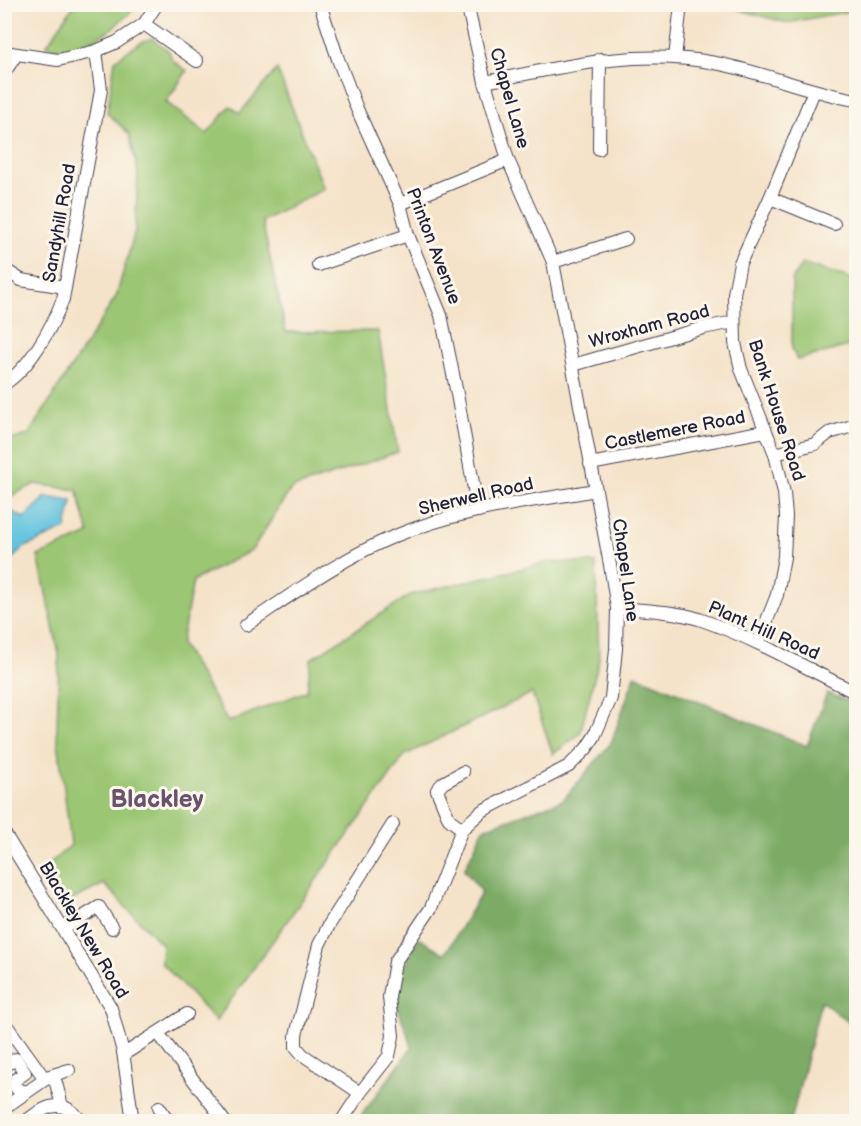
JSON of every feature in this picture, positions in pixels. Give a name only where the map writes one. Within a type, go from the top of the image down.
[{"type":"street","points":[[4,73],[10,54],[58,60],[96,51],[117,42],[144,24],[157,4]]},
{"type":"street","name":"Printon Avenue","points":[[320,4],[357,109],[400,204],[408,235],[441,315],[458,394],[478,511]]},
{"type":"street","name":"Chapel Lane","points":[[341,1122],[389,1056],[393,1036],[389,997],[395,962],[435,902],[462,829],[482,811],[569,766],[594,737],[611,698],[617,608],[553,262],[508,160],[485,82],[467,4]]},
{"type":"street","points":[[675,58],[681,4]]},
{"type":"street","points":[[144,24],[197,61]]},
{"type":"street","name":"Sandyhill Road","points":[[4,384],[21,370],[43,338],[57,315],[65,287],[101,90],[96,51]]},
{"type":"street","points":[[485,82],[600,59],[675,58],[755,72],[814,91],[856,100]]},
{"type":"street","points":[[599,149],[600,59]]},
{"type":"street","name":"Bank House Road","points":[[758,643],[777,595],[784,557],[786,528],[784,494],[776,454],[741,369],[735,344],[734,294],[740,263],[770,198],[814,91]]},
{"type":"street","points":[[400,204],[508,160]]},
{"type":"street","points":[[770,198],[834,224]]},
{"type":"street","points":[[318,265],[408,235]]},
{"type":"street","points":[[553,262],[627,239]]},
{"type":"street","points":[[4,269],[21,280],[65,287]]},
{"type":"street","name":"Wroxham Road","points":[[573,365],[702,328],[734,322]]},
{"type":"street","points":[[776,454],[816,444],[829,433],[856,425]]},
{"type":"street","name":"Castlemere Road","points":[[591,464],[765,431]]},
{"type":"street","name":"Sherwell Road","points":[[246,625],[350,558],[395,536],[438,521],[478,511],[596,490]]},
{"type":"street","name":"Plant Hill Road","points":[[617,608],[649,610],[697,618],[758,643],[856,693]]},
{"type":"street","points":[[462,829],[449,819],[437,790],[442,783],[463,772]]},
{"type":"street","points":[[360,1093],[303,1055],[296,1047],[296,1035],[319,945],[328,925],[393,824]]},
{"type":"street","name":"Blackley New Road","points":[[4,833],[111,1008],[123,1052],[133,1122]]},
{"type":"street","points":[[63,929],[99,907],[112,928]]},
{"type":"street","points":[[123,1052],[129,1051],[187,1014]]},
{"type":"street","points":[[4,1022],[47,1078],[56,1083],[57,1105]]},
{"type":"street","points":[[158,1033],[225,1122]]},
{"type":"street","points":[[4,1066],[16,1059],[25,1073],[12,1082],[17,1089],[26,1092]]},
{"type":"street","points":[[4,1108],[47,1078],[69,1070]]},
{"type":"street","points":[[25,1122],[36,1113],[57,1105],[76,1114],[82,1122]]},
{"type":"street","points":[[159,1107],[169,1122]]},
{"type":"green space","points":[[856,4],[856,10],[787,23],[733,8],[730,5]]},
{"type":"green space","points":[[74,5],[139,5],[109,31],[72,51],[46,46]]},
{"type":"green space","points":[[152,38],[169,51],[172,60],[187,71],[166,102],[207,134],[230,106],[240,113],[277,69],[324,189],[262,221],[286,332],[378,331],[398,452],[291,489],[252,550],[193,581],[181,643],[228,722],[307,691],[311,659],[410,595],[549,562],[596,563],[599,659],[580,734],[553,754],[532,693],[405,755],[216,1021],[161,963],[162,945],[104,884],[66,903],[42,870],[71,845],[57,733],[59,654],[38,556],[89,534],[77,490],[35,484],[5,499],[5,441],[28,435],[116,297],[135,231],[138,172],[129,134],[107,113],[115,60],[141,42]]},
{"type":"green space","points":[[802,263],[856,280],[856,344],[797,360],[792,349],[792,280]]},
{"type":"green space","points":[[635,675],[807,746],[827,693],[856,704],[856,1028],[821,1001],[791,1121],[357,1121],[412,1047],[397,1006],[402,970],[419,938],[445,954],[482,892],[464,870],[484,828],[563,800],[611,743]]},
{"type":"water","points":[[46,497],[72,501],[66,529],[23,548],[12,559],[5,585],[5,508],[24,518]]},
{"type":"district","name":"Blackley","points":[[157,799]]}]
